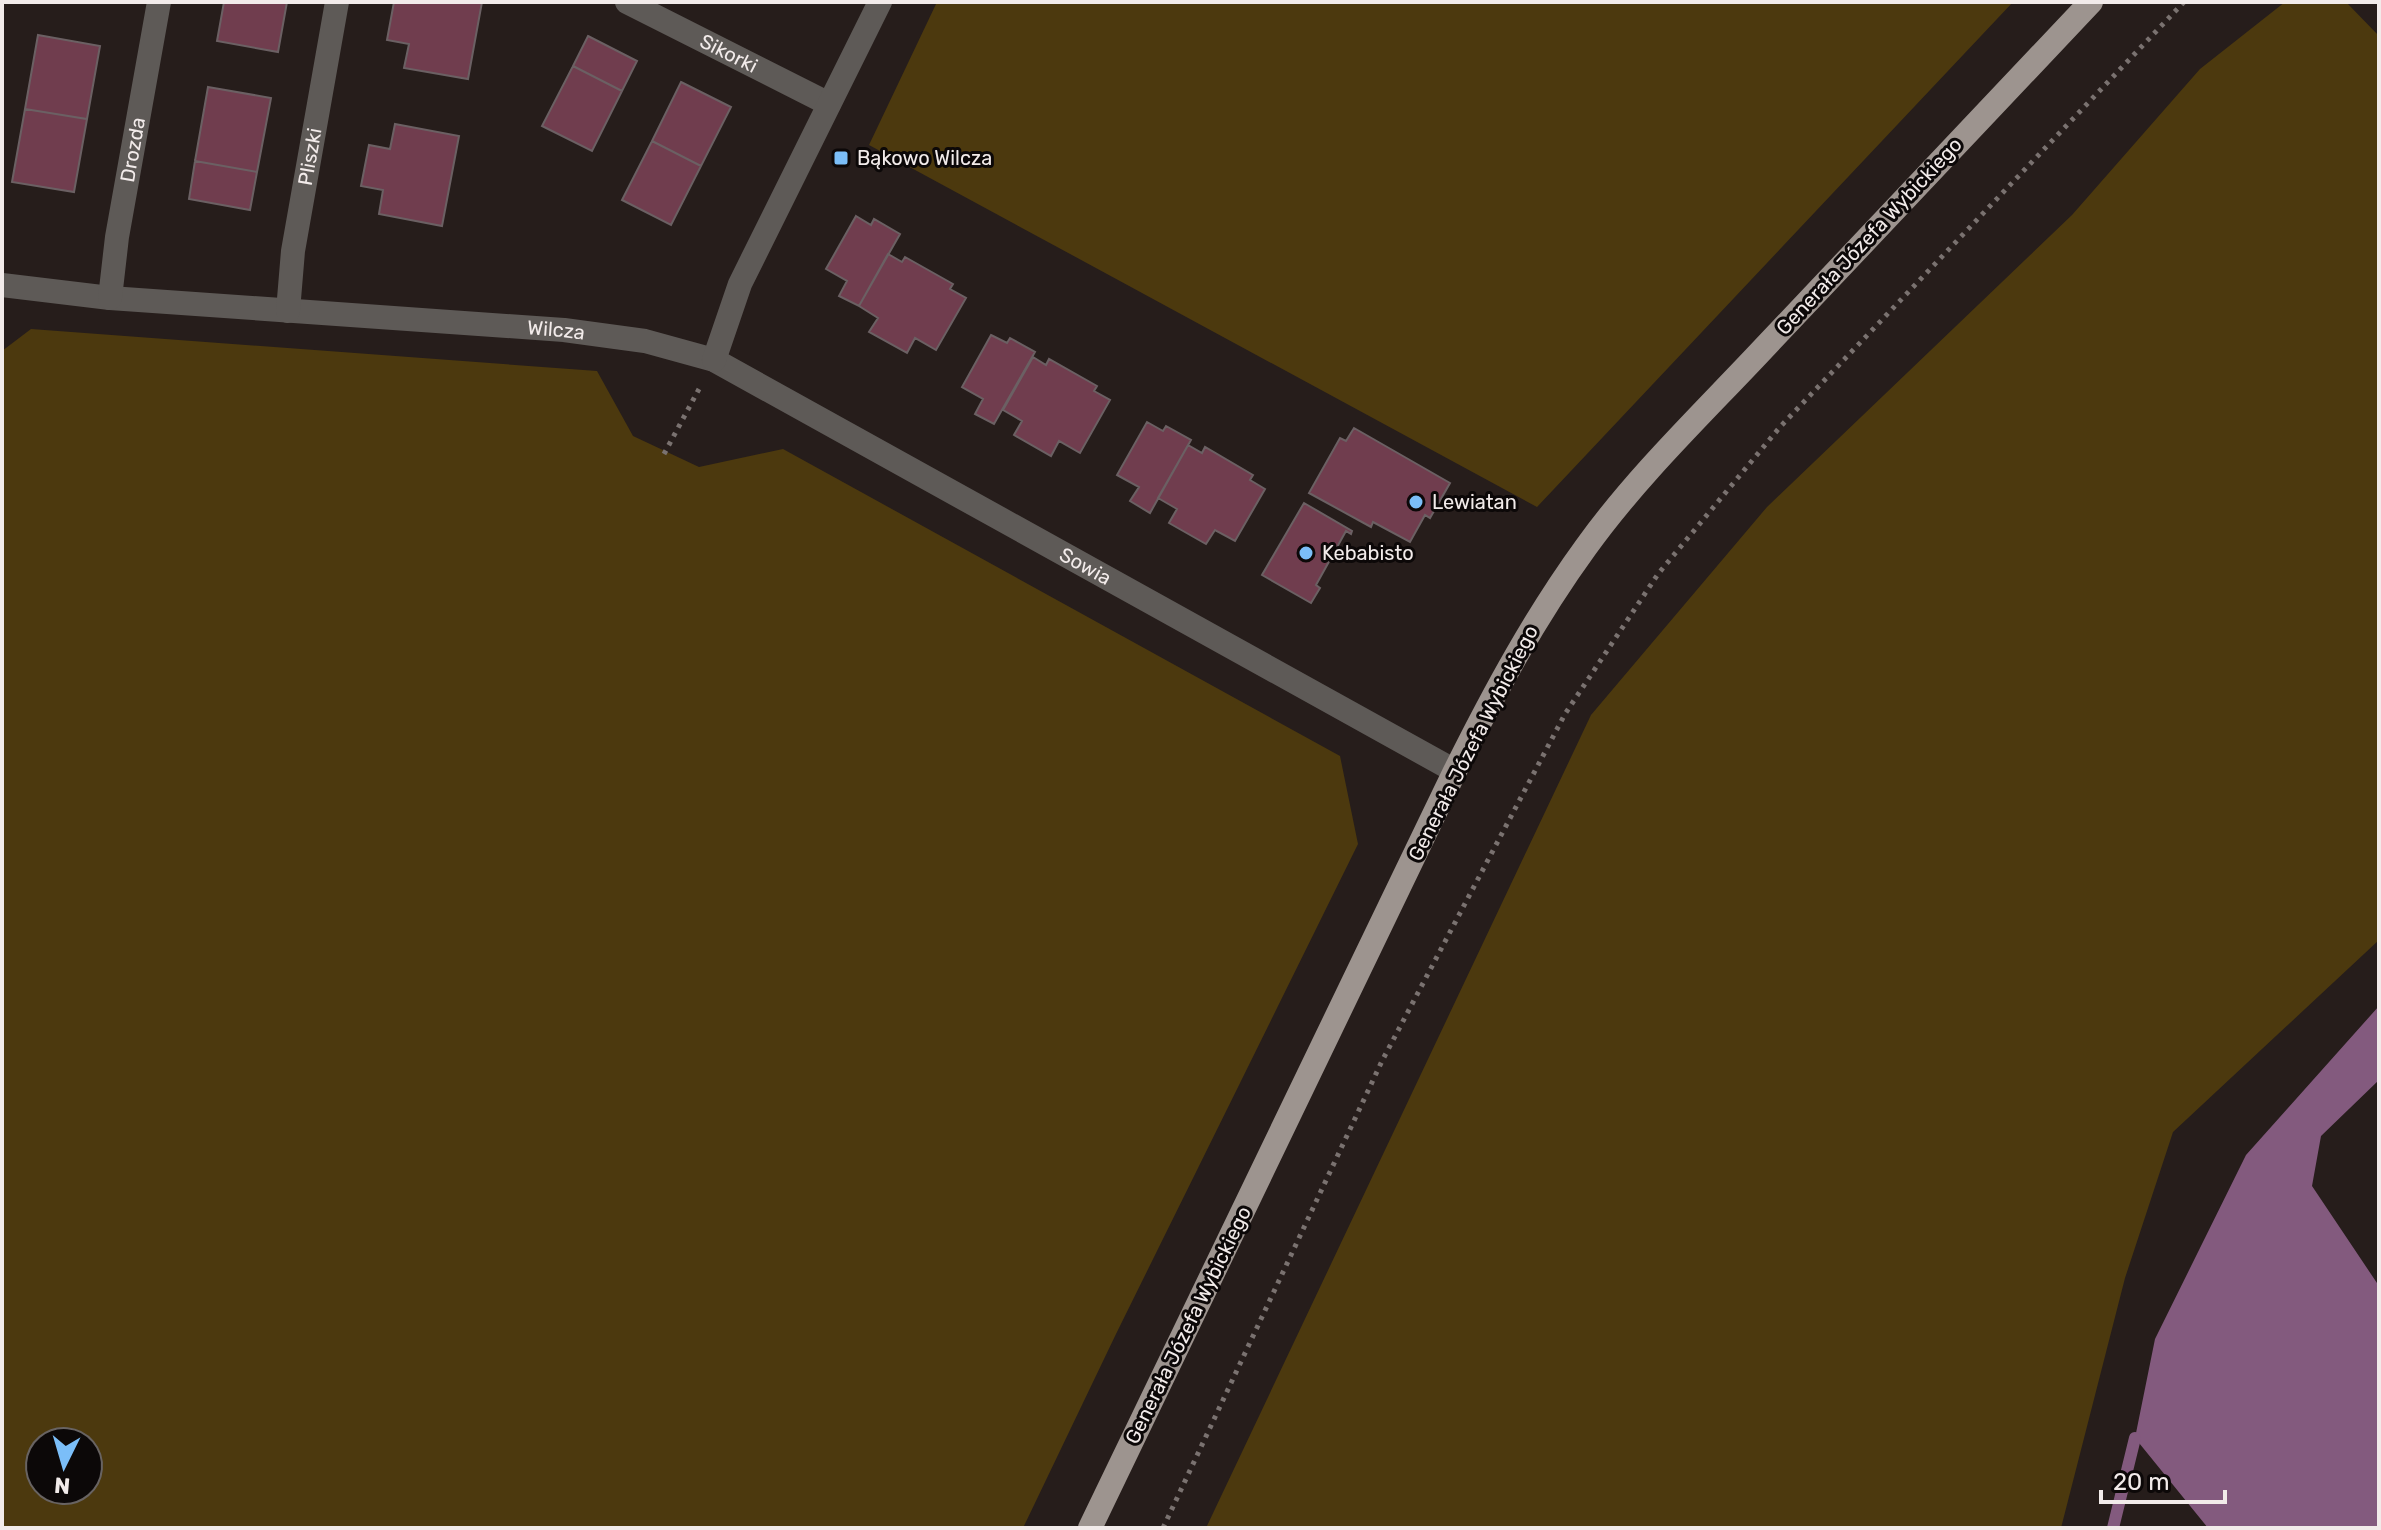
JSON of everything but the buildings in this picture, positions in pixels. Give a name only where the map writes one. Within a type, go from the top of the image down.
[{"type":"main road","name":"Generała Józefa Wybickiego","points":[[1090,1528],[1455,771],[1528,633],[1587,545],[1675,443],[2091,2]]},
{"type":"street","name":"Drozda","points":[[110,298],[117,237],[159,2]]},
{"type":"street","name":"Pliszki","points":[[288,311],[293,251],[337,2]]},
{"type":"street","name":"Sikorki","points":[[627,2],[829,104]]},
{"type":"street","points":[[714,360],[740,284],[880,2]]},
{"type":"street","name":"Wilcza","points":[[2,285],[110,298],[564,330],[645,341],[714,360]]},
{"type":"street","name":"Sowia","points":[[714,360],[1455,771]]},
{"type":"path","points":[[1163,1528],[1382,1061],[1565,714],[1649,586],[1780,427],[2184,2]]},
{"type":"path","points":[[664,454],[714,360]]},
{"type":"shaded area","points":[[937,2],[2013,2],[1537,507],[869,145]]},
{"type":"shaded area","points":[[2285,2],[2346,2],[2379,36],[2379,940],[2173,1132],[2125,1278],[2061,1528],[1206,1528],[1591,715],[1767,507],[2072,215],[2200,69]]},
{"type":"shaded area","points":[[31,329],[597,371],[633,436],[699,467],[783,449],[1340,756],[1358,844],[1023,1528],[2,1528],[2,351]]},
{"type":"shaded area","points":[[2379,1006],[2379,1080],[2321,1136],[2312,1186],[2379,1286],[2379,1528],[2208,1528],[2135,1438],[2155,1339],[2246,1155]]},
{"type":"waterway","points":[[2113,1528],[2135,1438]]},
{"type":"place","name":"Bąkowo Wilcza","points":[[841,158]]},
{"type":"place","name":"Lewiatan","points":[[1416,502]]},
{"type":"place","name":"Kebabisto","points":[[1306,553]]}]
